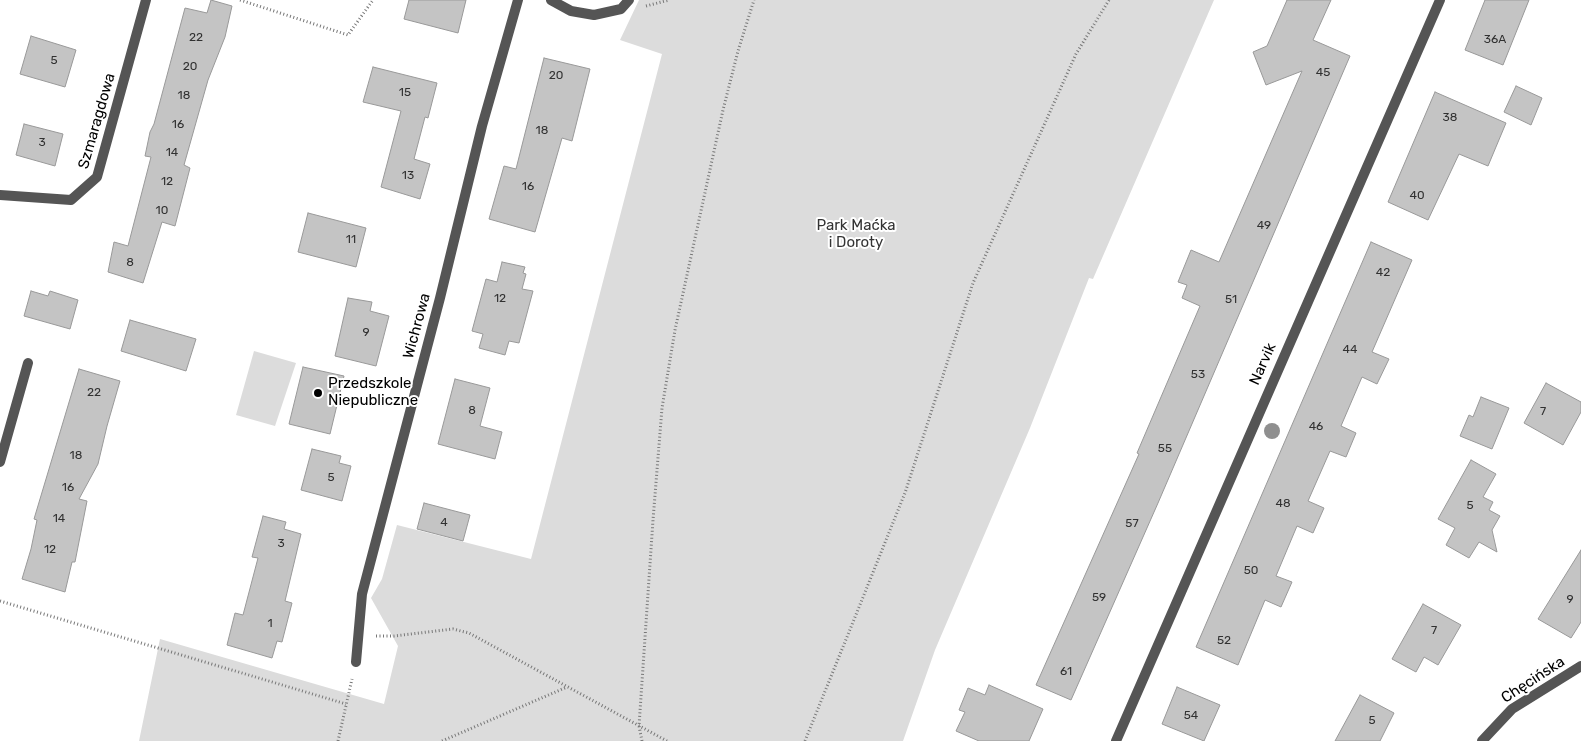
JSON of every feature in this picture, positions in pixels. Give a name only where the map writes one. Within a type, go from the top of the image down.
[{"type":"street","name":"Szmaragdowa","points":[[0,195],[71,200],[97,177],[146,0]]},
{"type":"street","name":"Wichrowa","points":[[356,662],[362,594],[440,298],[482,126],[518,0]]},
{"type":"street","points":[[552,0],[571,11],[594,16],[622,9],[629,0]]},
{"type":"street","name":"Narvik","points":[[1116,741],[1440,0]]},
{"type":"street","points":[[0,462],[28,363]]},
{"type":"street","name":"Chęcińska","points":[[1482,741],[1512,709],[1581,666]]},
{"type":"path","points":[[240,0],[348,35],[373,0]]},
{"type":"path","points":[[642,741],[640,726],[662,408],[675,330],[723,110],[738,51],[754,0]]},
{"type":"path","points":[[805,741],[906,493],[973,284],[1076,54],[1109,0]]},
{"type":"path","points":[[0,601],[346,704]]},
{"type":"path","points":[[358,636],[394,636],[453,629],[461,630],[476,636],[667,741]]},
{"type":"path","points":[[338,741],[356,662]]},
{"type":"path","points":[[442,741],[568,687]]},
{"type":"green space","name":"Park Maćka i Doroty","points":[[639,0],[1214,0],[1093,279],[1089,278],[1030,428],[935,650],[903,741],[139,741],[160,639],[384,704],[398,646],[371,598],[382,579],[397,525],[531,559],[662,54],[620,40]]},
{"type":"green space","points":[[254,351],[296,363],[275,426],[236,415]]},
{"type":"building","points":[[211,0],[232,6],[225,37],[208,80],[184,165],[190,168],[175,226],[162,222],[143,283],[108,272],[114,242],[128,246],[151,157],[145,156],[150,132],[154,124],[185,8],[207,13]]},
{"type":"building","points":[[409,0],[466,0],[458,33],[404,19]]},
{"type":"building","points":[[1287,0],[1331,0],[1313,40],[1350,56],[1158,503],[1071,700],[1036,685],[1139,454],[1137,453],[1200,306],[1182,298],[1187,285],[1178,282],[1191,250],[1219,262],[1302,71],[1266,85],[1253,52],[1267,46]]},
{"type":"building","points":[[1485,0],[1529,0],[1503,65],[1465,50]]},
{"type":"building","points":[[31,36],[76,50],[65,87],[20,74]]},
{"type":"building","points":[[544,58],[590,69],[572,141],[562,138],[535,232],[489,219],[504,166],[516,169]]},
{"type":"building","points":[[373,67],[437,83],[428,118],[425,117],[414,159],[430,164],[420,199],[381,187],[401,111],[363,102]]},
{"type":"building","points":[[1516,86],[1542,98],[1531,125],[1504,112]]},
{"type":"building","points":[[1435,92],[1506,123],[1488,166],[1459,154],[1428,220],[1388,202]]},
{"type":"building","points":[[24,124],[63,134],[55,166],[16,155]]},
{"type":"building","points":[[308,213],[366,228],[356,267],[298,252]]},
{"type":"building","points":[[1371,242],[1412,260],[1372,352],[1389,359],[1377,384],[1362,377],[1341,426],[1356,433],[1346,457],[1330,451],[1308,501],[1324,508],[1313,533],[1297,526],[1276,576],[1292,582],[1281,607],[1265,600],[1238,665],[1196,647]]},
{"type":"building","points":[[502,262],[525,267],[523,273],[526,274],[522,289],[533,291],[519,343],[509,341],[505,355],[479,348],[483,334],[472,331],[486,279],[497,282]]},
{"type":"building","points":[[31,291],[48,296],[50,291],[78,300],[70,329],[24,316]]},
{"type":"building","points":[[348,298],[372,302],[370,311],[389,316],[376,366],[335,356]]},
{"type":"building","points":[[130,320],[196,339],[186,371],[121,351]]},
{"type":"building","name":"Przedszkole Niepubliczne","points":[[303,367],[344,376],[330,434],[289,424]]},
{"type":"building","points":[[79,369],[120,381],[98,464],[79,499],[87,501],[75,562],[72,562],[65,592],[22,579],[37,520],[34,519]]},
{"type":"building","points":[[455,379],[490,388],[480,426],[502,432],[495,459],[438,444]]},
{"type":"building","points":[[1546,383],[1581,402],[1581,412],[1563,445],[1524,423]]},
{"type":"building","points":[[1481,397],[1509,408],[1492,449],[1460,436],[1469,415],[1473,417]]},
{"type":"building","points":[[312,449],[341,456],[339,463],[351,466],[342,501],[301,490]]},
{"type":"building","points":[[1471,460],[1496,474],[1483,497],[1493,502],[1489,510],[1500,516],[1492,530],[1497,552],[1479,542],[1469,558],[1446,545],[1455,528],[1438,519]]},
{"type":"building","points":[[424,503],[470,515],[463,541],[417,529]]},
{"type":"building","points":[[263,516],[286,522],[284,529],[301,534],[285,601],[292,603],[282,642],[277,641],[272,658],[227,645],[235,613],[243,615],[258,558],[252,557]]},
{"type":"building","points":[[1581,550],[1581,622],[1571,638],[1538,619]]},
{"type":"building","points":[[1423,604],[1461,625],[1438,665],[1424,657],[1416,672],[1392,659]]},
{"type":"building","points":[[989,685],[1043,709],[1029,741],[979,741],[956,731],[965,712],[959,710],[968,688],[985,695]]},
{"type":"building","points":[[1177,687],[1220,705],[1204,741],[1162,724]]},
{"type":"building","points":[[1360,695],[1394,713],[1380,741],[1335,741]]},
{"type":"place","name":"Przedszkole Niepubliczne","points":[[318,393]]}]
